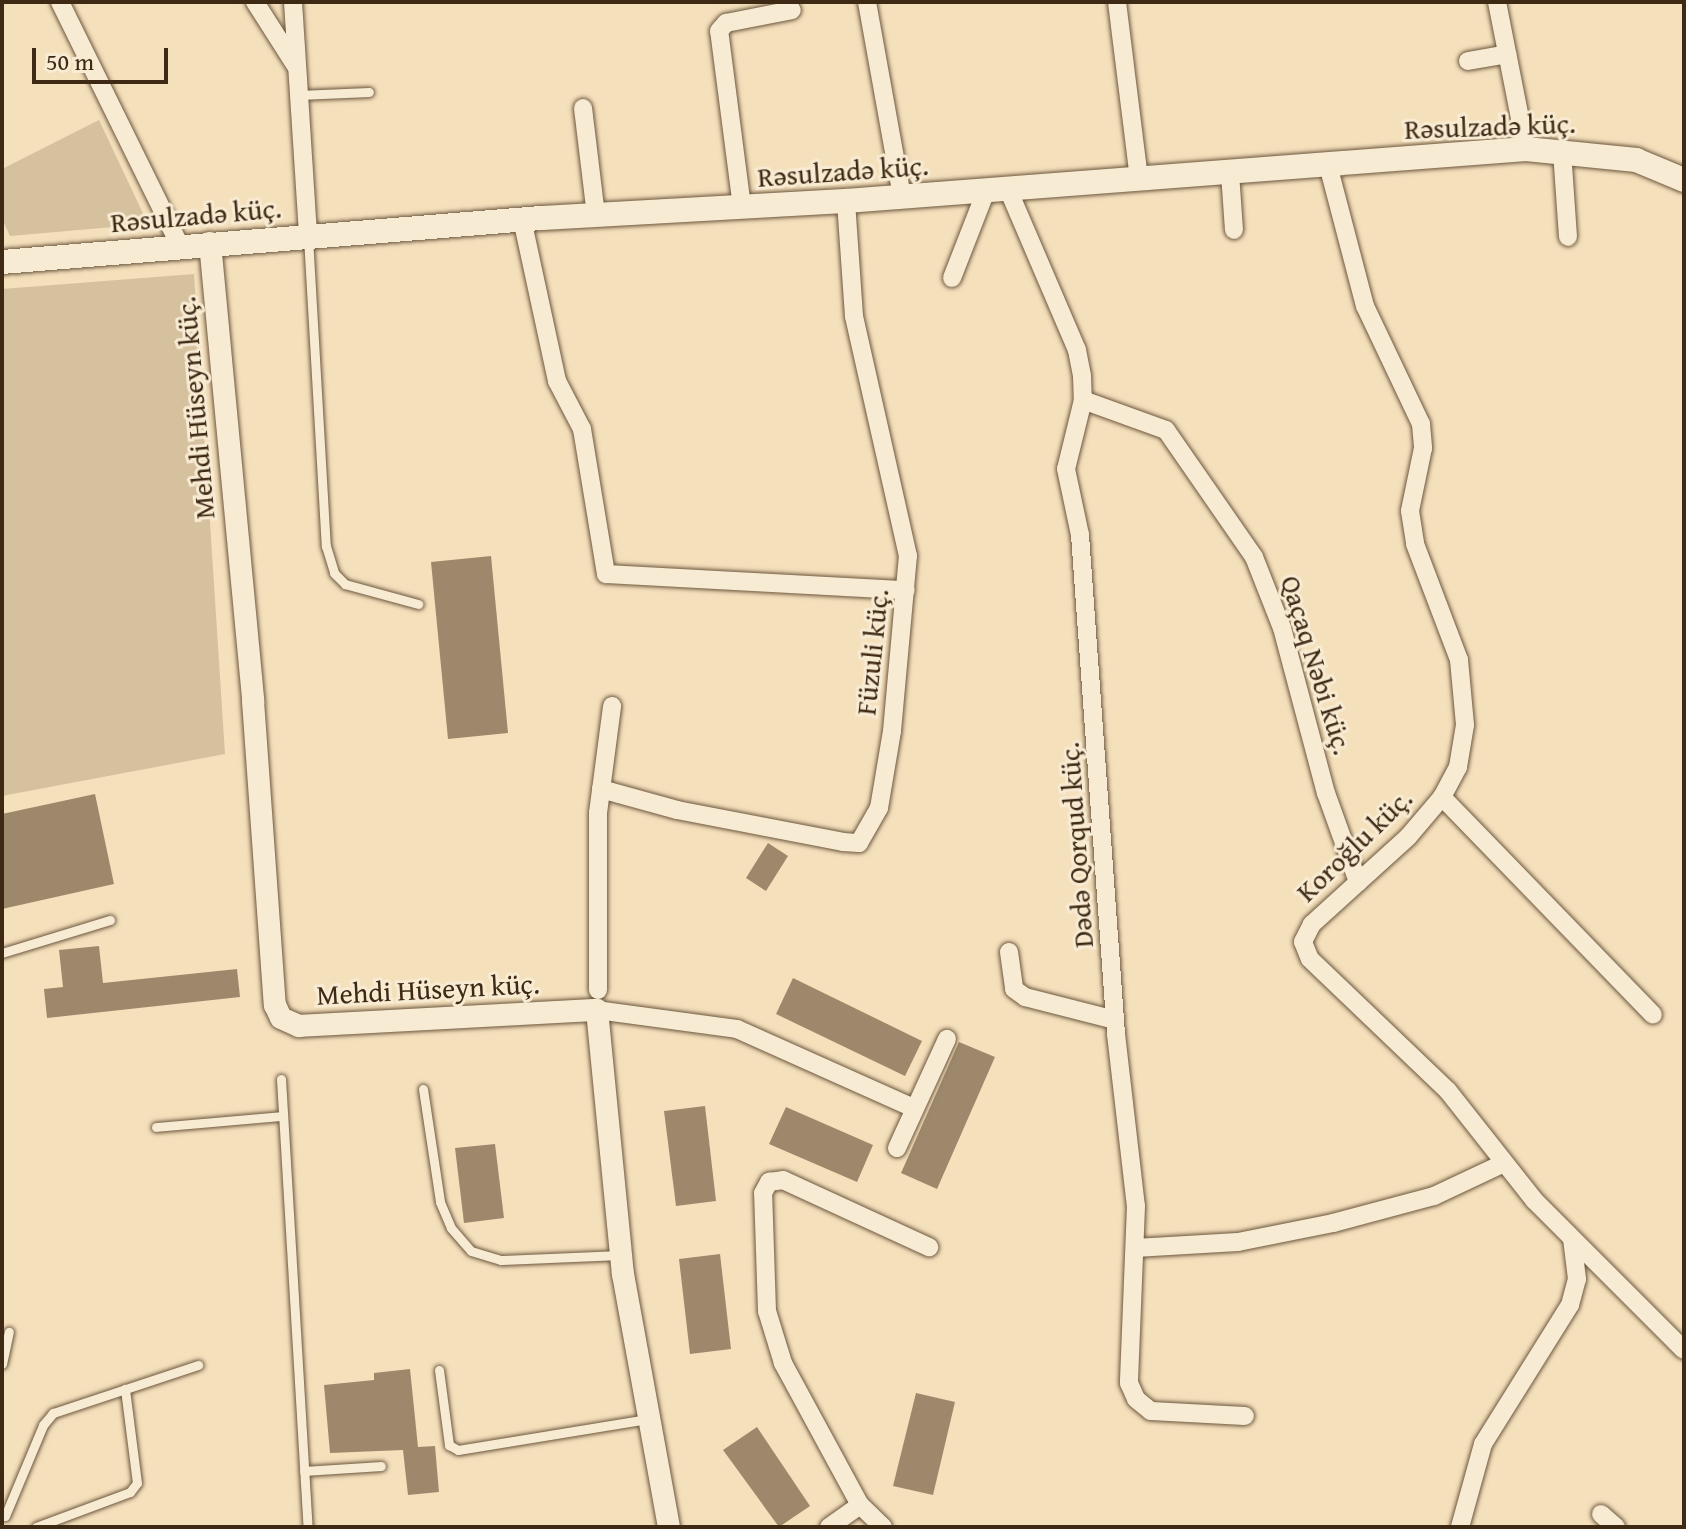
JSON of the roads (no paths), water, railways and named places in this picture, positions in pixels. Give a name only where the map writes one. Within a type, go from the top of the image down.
[{"type":"main road","name":"Rəsulzadə küç.","points":[[4,258],[522,219],[902,197],[1526,149],[1636,160],[1684,180]]},
{"type":"street","points":[[60,2],[180,246]]},
{"type":"street","points":[[255,2],[298,69]]},
{"type":"street","points":[[293,2],[308,235]]},
{"type":"street","points":[[867,2],[902,197]]},
{"type":"street","points":[[1117,2],[1139,179]]},
{"type":"street","points":[[1497,2],[1526,149]]},
{"type":"street","points":[[742,207],[719,31],[726,23],[792,10]]},
{"type":"street","points":[[1468,61],[1507,54]]},
{"type":"street","points":[[583,108],[596,215]]},
{"type":"street","points":[[1562,151],[1568,237]]},
{"type":"street","name":"Koroğlu küç.","points":[[1328,165],[1365,306],[1421,424],[1423,448],[1410,511],[1415,544],[1459,660],[1465,725],[1458,767],[1442,797],[1312,924],[1303,942],[1310,959],[1448,1091],[1504,1163],[1572,1240],[1684,1350]]},
{"type":"street","points":[[1230,173],[1234,230]]},
{"type":"street","points":[[952,278],[997,190]]},
{"type":"street","name":"Dədə Qorqud küç.","points":[[997,190],[1077,350],[1083,400],[1066,469],[1080,535],[1115,1020],[1136,1206],[1127,1370],[1136,1399],[1151,1411],[1245,1416]]},
{"type":"street","name":"Füzuli küç.","points":[[601,789],[677,810],[859,843],[879,808],[908,556],[854,316],[846,201]]},
{"type":"street","points":[[522,219],[557,381],[582,429],[606,574],[906,590]]},
{"type":"street","name":"Mehdi Hüseyn küç.","points":[[210,243],[253,701],[275,1005],[281,1018],[299,1026],[598,1000]]},
{"type":"street","name":"Qaçaq Nəbi küç.","points":[[1083,400],[1166,430],[1254,557],[1282,628],[1326,793],[1358,882]]},
{"type":"street","points":[[612,706],[601,789],[598,1000],[622,1255],[647,1419],[669,1527]]},
{"type":"street","points":[[1442,797],[1653,1015]]},
{"type":"street","points":[[1009,952],[1014,989],[1025,997],[1115,1020]]},
{"type":"street","points":[[598,1000],[737,1029],[914,1108]]},
{"type":"street","points":[[897,1148],[947,1039]]},
{"type":"street","points":[[1135,1248],[1238,1242],[1333,1223],[1434,1196],[1504,1163]]},
{"type":"street","points":[[883,1527],[860,1505],[779,1350],[767,1311],[763,1193],[769,1182],[783,1180],[929,1247]]},
{"type":"street","points":[[1460,1527],[1483,1444],[1570,1305],[1577,1279],[1572,1240]]},
{"type":"street","points":[[829,1527],[860,1505]]},
{"type":"street","points":[[1601,1514],[1616,1527]]},
{"type":"lane","points":[[299,95],[369,92]]},
{"type":"lane","points":[[308,235],[326,546],[334,573],[345,584],[418,604]]},
{"type":"lane","points":[[2,953],[110,920]]},
{"type":"lane","points":[[281,1079],[308,1527]]},
{"type":"lane","points":[[423,1089],[440,1202],[451,1228],[471,1251],[501,1260],[622,1255]]},
{"type":"lane","points":[[156,1127],[282,1116]]},
{"type":"lane","points":[[2,1364],[9,1332]]},
{"type":"lane","points":[[10,1527],[4,1513],[43,1425],[53,1413],[198,1365]]},
{"type":"lane","points":[[439,1370],[449,1445],[458,1450],[647,1419]]},
{"type":"lane","points":[[36,1527],[130,1492],[137,1483],[125,1389]]},
{"type":"lane","points":[[304,1471],[381,1466]]}]
